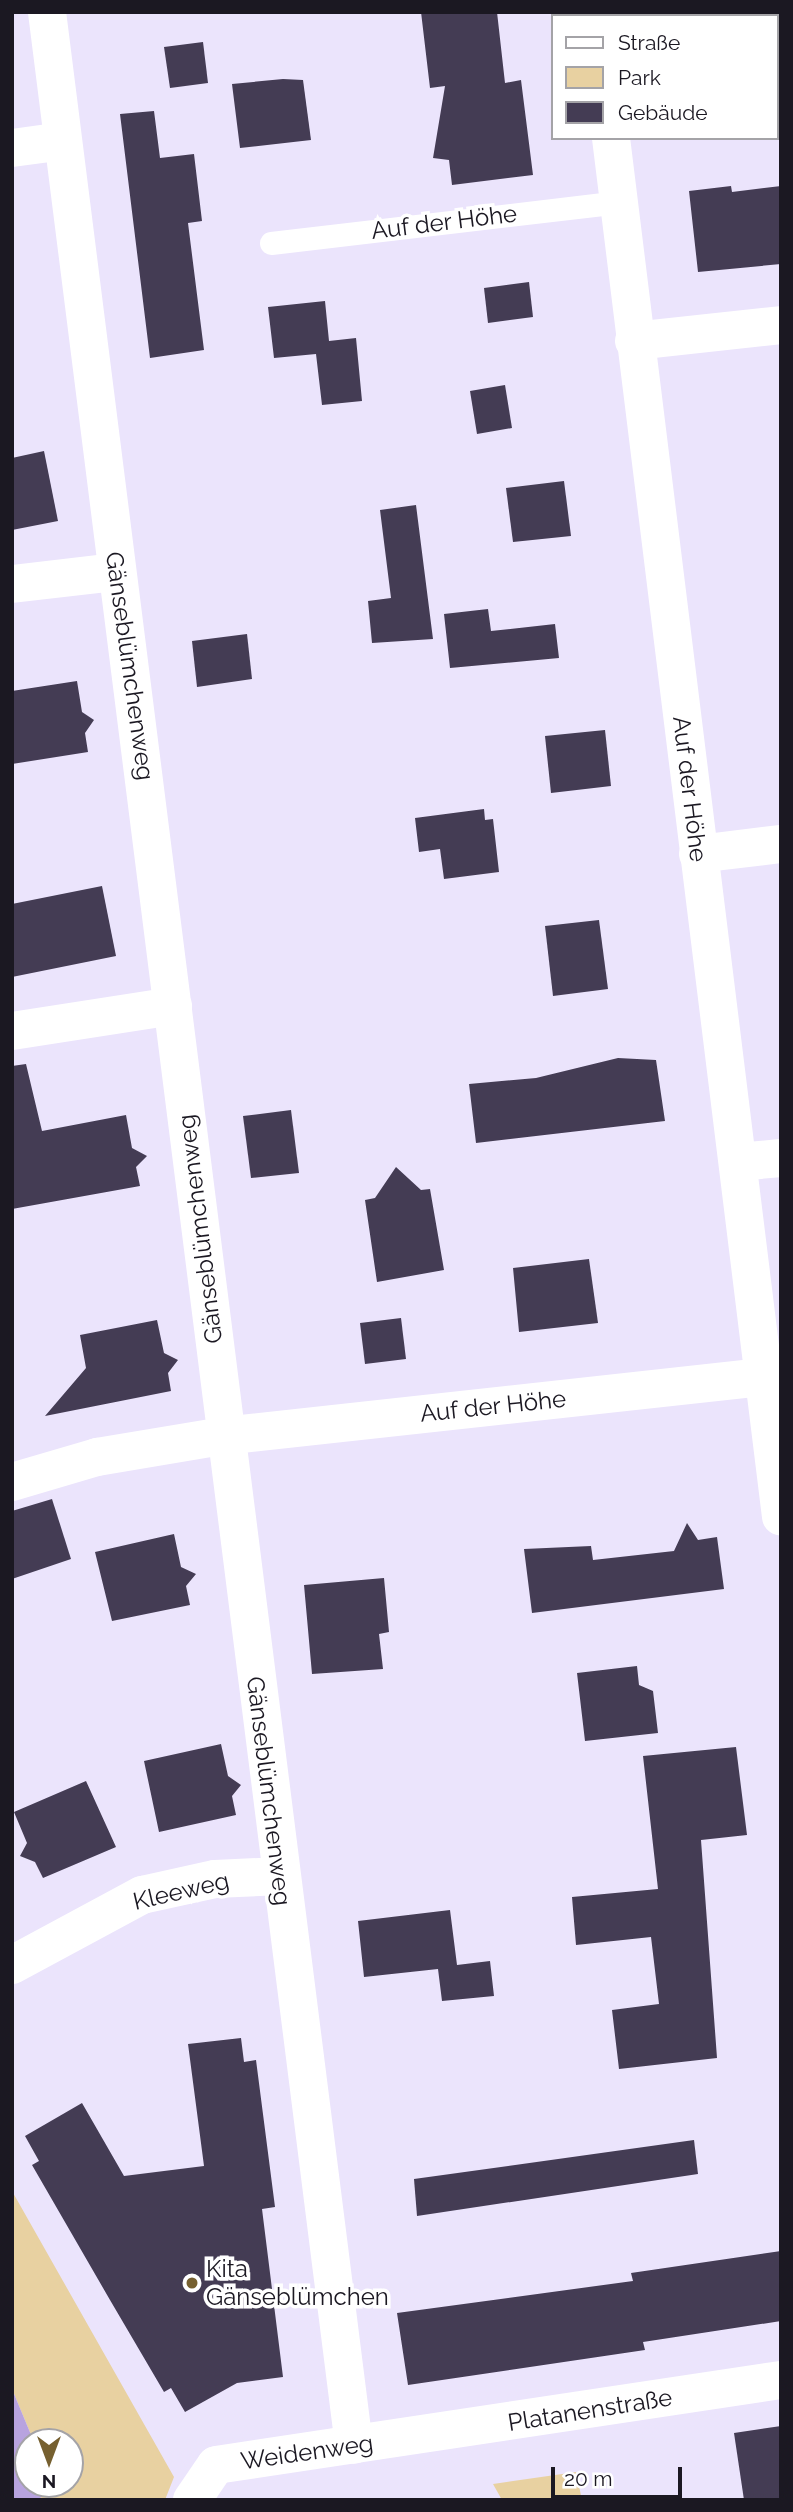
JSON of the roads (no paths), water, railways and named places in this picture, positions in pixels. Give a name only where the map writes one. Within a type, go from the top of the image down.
[{"type":"street","name":"Gänseblümchenweg","points":[[47,12],[173,1006],[223,1436],[354,2445]]},
{"type":"street","name":"Auf der Höhe","points":[[611,140],[781,1517]]},
{"type":"street","points":[[12,148],[63,141]]},
{"type":"street","points":[[634,341],[781,325]]},
{"type":"street","points":[[12,584],[116,572]]},
{"type":"street","points":[[698,854],[781,844]]},
{"type":"street","points":[[12,1031],[173,1006]]},
{"type":"street","points":[[738,1162],[781,1158]]},
{"type":"street","name":"Auf der Höhe","points":[[12,1482],[97,1457],[223,1436],[763,1377]]},
{"type":"street","name":"Kleeweg","points":[[12,1965],[142,1895],[215,1879],[281,1876]]},
{"type":"street","name":"Platanenstraße","points":[[398,2439],[781,2381]]},
{"type":"street","name":"Weidenweg","points":[[192,2500],[216,2465],[398,2439]]},
{"type":"lane","name":"Auf der Höhe","points":[[271,243],[618,202]]},
{"type":"place","name":"Kita Gänseblümchen","points":[[192,2283]]}]
